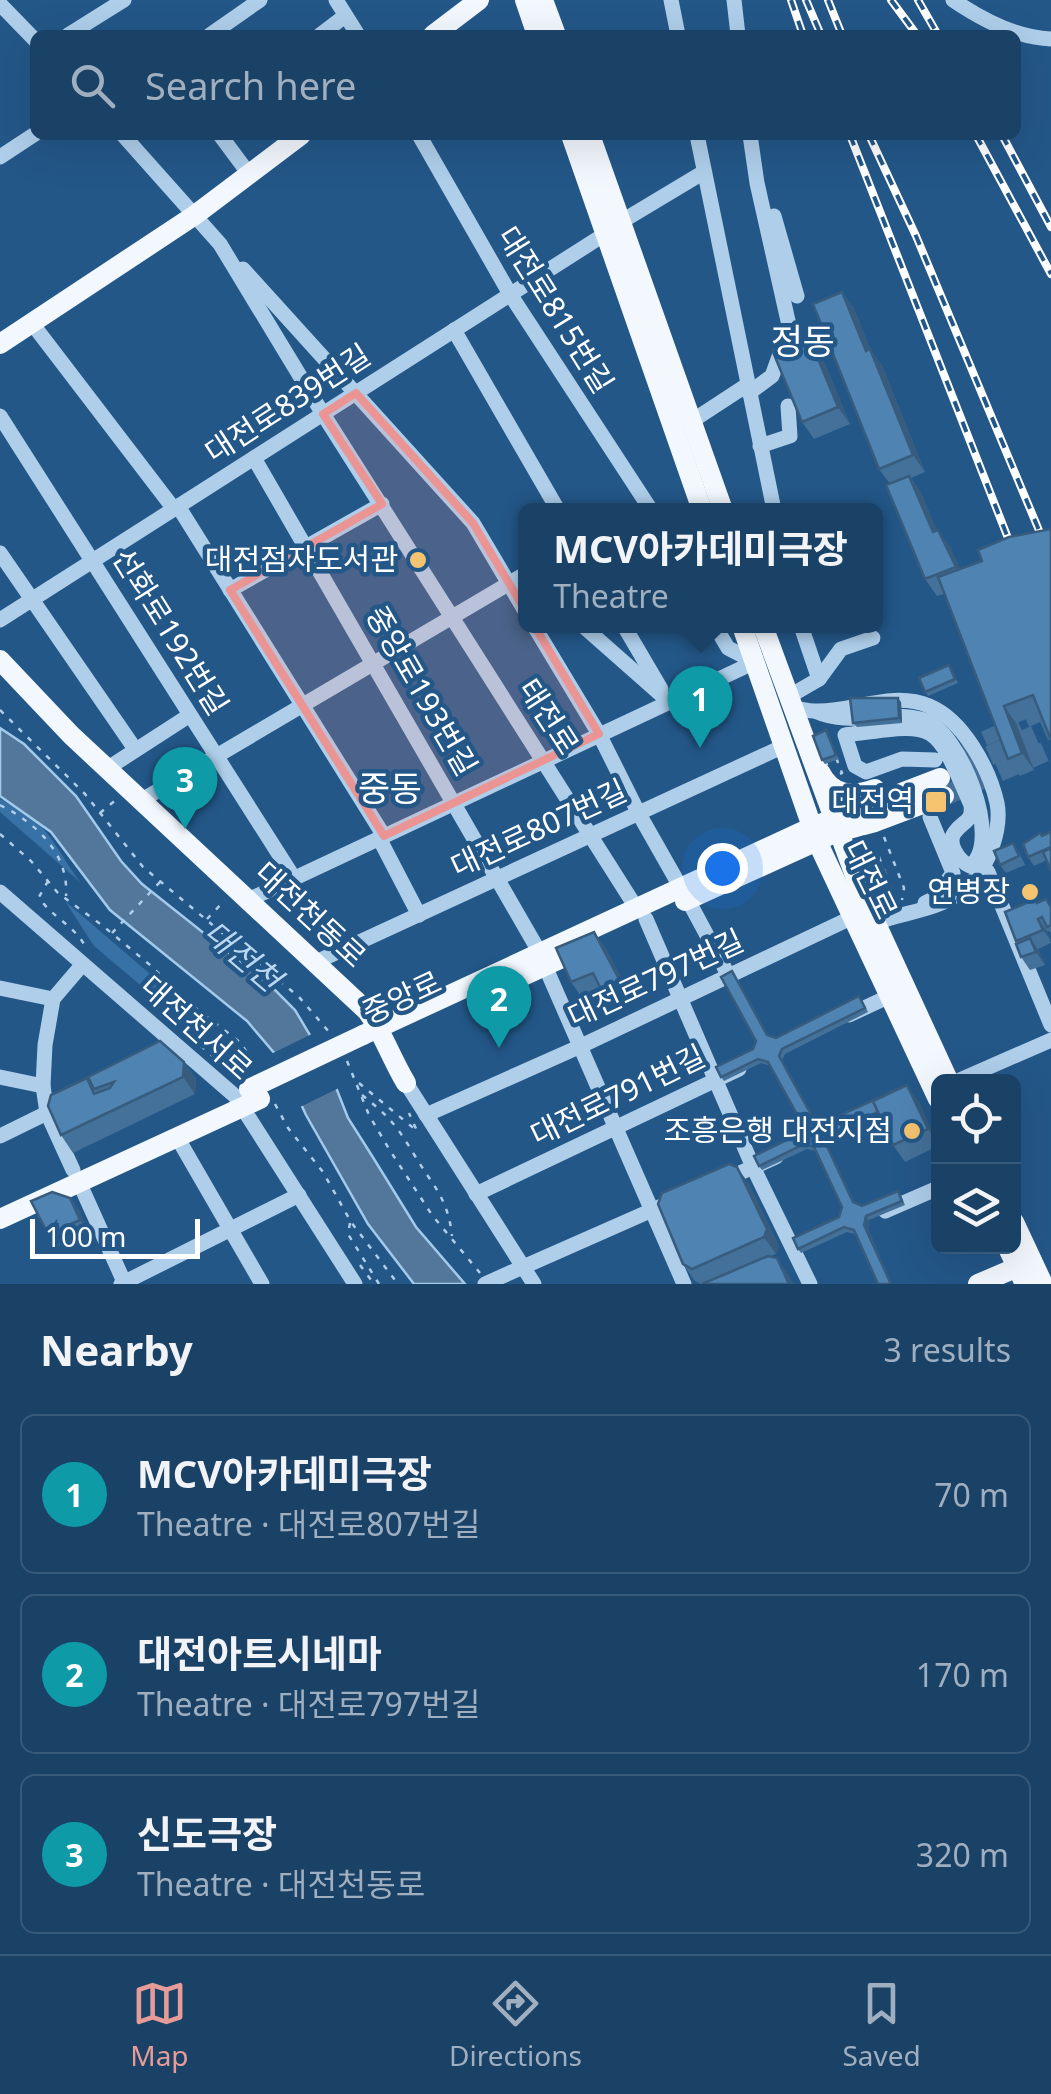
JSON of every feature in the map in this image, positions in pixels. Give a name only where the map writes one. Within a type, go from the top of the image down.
[{"type":"main road","points":[[439,30],[478,0]]},
{"type":"main road","points":[[525,0],[535,30]]},
{"type":"main road","points":[[547,5],[554,30]]},
{"type":"main road","points":[[0,344],[195,215],[293,140]]},
{"type":"main road","points":[[573,140],[692,421],[721,503]]},
{"type":"main road","points":[[591,140],[612,229],[700,503]]},
{"type":"main road","name":"대전로","points":[[744,633],[754,662],[835,825],[892,995],[931,1075]]},
{"type":"main road","name":"대전로","points":[[766,633],[790,702],[794,743],[814,834],[864,912],[932,1074]]},
{"type":"main road","name":"대전천동로","points":[[0,660],[238,898],[316,962],[367,1011],[373,1037],[405,1094]]},
{"type":"main road","points":[[794,743],[825,783],[850,795],[895,781],[940,778]]},
{"type":"main road","name":"중앙로","points":[[0,1219],[76,1176],[940,778]]},
{"type":"main road","name":"중앙로","points":[[835,825],[879,829],[940,778]]},
{"type":"main road","points":[[864,912],[863,877],[856,850],[860,838],[879,829]]},
{"type":"main road","name":"중앙로","points":[[0,1204],[177,1137],[253,1094]]},
{"type":"main road","points":[[978,1284],[1024,1270],[1043,1284]]},
{"type":"street","points":[[76,30],[124,0]]},
{"type":"street","points":[[217,30],[260,0]]},
{"type":"street","points":[[336,0],[355,30]]},
{"type":"street","points":[[671,0],[677,30]]},
{"type":"street","points":[[734,0],[737,30]]},
{"type":"street","points":[[952,0],[1011,30]]},
{"type":"street","points":[[0,4],[30,35]]},
{"type":"street","points":[[327,30],[345,16]]},
{"type":"street","points":[[1021,34],[1051,38]]},
{"type":"street","points":[[0,158],[30,137]]},
{"type":"street","name":"태전로","points":[[128,140],[220,244],[451,618],[642,914],[753,1168],[810,1284]]},
{"type":"street","points":[[224,140],[249,174]]},
{"type":"street","name":"대전로815번길","points":[[422,140],[510,294],[640,503]]},
{"type":"street","points":[[698,140],[772,503]]},
{"type":"street","points":[[752,140],[796,296]]},
{"type":"street","points":[[692,421],[772,376],[781,351],[793,343],[757,183],[752,140]]},
{"type":"street","name":"대전로839번길","points":[[0,620],[704,172]]},
{"type":"street","points":[[220,244],[474,524],[518,599]]},
{"type":"street","points":[[31,322],[176,508],[230,590],[381,837],[419,915]]},
{"type":"street","points":[[454,330],[554,503]]},
{"type":"street","points":[[760,446],[790,436],[788,406]]},
{"type":"street","name":"선화로192번길","points":[[0,416],[294,878]]},
{"type":"street","name":"중앙로193번길","points":[[254,458],[543,959],[684,1284]]},
{"type":"street","points":[[230,590],[382,504]]},
{"type":"street","points":[[0,553],[134,750]]},
{"type":"street","points":[[133,797],[216,756],[518,578]]},
{"type":"street","points":[[538,633],[600,734],[639,814],[737,990]]},
{"type":"street","points":[[592,633],[668,702]]},
{"type":"street","points":[[628,633],[668,702]]},
{"type":"street","points":[[719,633],[728,648],[754,662]]},
{"type":"street","points":[[803,633],[819,678]]},
{"type":"street","points":[[790,702],[819,678],[841,649],[873,638]]},
{"type":"street","points":[[238,898],[294,878],[754,662]]},
{"type":"street","points":[[790,702],[831,718],[924,719],[949,737],[982,821],[981,851],[970,866],[958,857],[952,840],[954,832],[968,822],[970,804],[946,747],[934,734],[921,728],[904,728],[845,735],[855,766],[866,772],[902,759],[940,778]]},
{"type":"street","points":[[817,712],[892,702],[925,704],[948,715],[965,732],[997,802],[998,820],[985,866],[970,885],[949,900],[912,915],[898,914]]},
{"type":"street","points":[[108,768],[190,715]]},
{"type":"street","name":"대전로807번길","points":[[316,962],[794,743]]},
{"type":"street","points":[[898,914],[933,899],[953,873],[930,817]]},
{"type":"street","points":[[988,872],[1051,1024]]},
{"type":"street","name":"대전천서로","points":[[0,892],[167,1046],[253,1094],[299,1195],[355,1284]]},
{"type":"street","name":"대전로797번길","points":[[426,1114],[864,912],[898,914]]},
{"type":"street","points":[[82,964],[53,999],[45,1045],[46,1113],[124,1284],[299,1195]]},
{"type":"street","points":[[0,988],[53,999]]},
{"type":"street","points":[[840,1020],[892,995]]},
{"type":"street","points":[[973,1074],[1051,1040]]},
{"type":"street","name":"대전로791번길","points":[[476,1194],[756,1060]]},
{"type":"street","points":[[0,1076],[43,1086]]},
{"type":"street","name":"대전천동로","points":[[405,1094],[426,1114],[534,1284]]},
{"type":"street","points":[[0,1136],[64,1105]]},
{"type":"street","points":[[177,1137],[262,1284]]},
{"type":"street","points":[[704,1188],[786,1153]]},
{"type":"street","points":[[871,1216],[931,1191]]},
{"type":"street","points":[[486,1284],[687,1195]]},
{"type":"path","points":[[0,710],[85,794],[160,882],[299,997],[338,1044]]},
{"type":"path","points":[[823,728],[821,736],[837,776],[842,773],[827,734]]},
{"type":"path","points":[[99,814],[133,797]]},
{"type":"path","points":[[0,805],[30,823],[55,850],[67,882],[66,898]]},
{"type":"path","points":[[879,829],[904,888],[898,914]]},
{"type":"path","points":[[0,834],[66,898],[242,1044],[253,1094],[288,1128],[323,1172],[351,1222],[398,1284]]},
{"type":"path","points":[[873,860],[888,894]]},
{"type":"path","points":[[49,880],[39,896],[84,944],[82,964]]},
{"type":"path","points":[[111,934],[160,882]]},
{"type":"path","points":[[206,920],[238,898]]},
{"type":"path","points":[[167,1046],[181,1029],[216,1059],[220,1054],[193,1019],[188,1002]]},
{"type":"path","points":[[346,1057],[368,1116],[432,1215],[486,1284]]},
{"type":"path","points":[[358,1082],[418,1132],[405,1094]]},
{"type":"path","points":[[361,1094],[397,1124],[438,1187],[449,1213],[452,1238]]},
{"type":"path","points":[[351,1222],[348,1234],[380,1284]]},
{"type":"highlighted area","points":[[356,393],[473,523],[599,734],[384,836],[230,590],[382,504],[323,414]]},
{"type":"shaded area","name":"대전천","points":[[0,728],[24,744],[76,796],[142,884],[295,1010],[326,1062],[348,1118],[416,1227],[465,1284],[414,1284],[368,1224],[306,1115],[281,1061],[247,1021],[110,910],[51,832],[0,796]]},
{"type":"shaded area","points":[[0,799],[39,824],[80,882],[0,812]]},
{"type":"shaded area","points":[[65,901],[185,1004],[189,1026],[94,946]]},
{"type":"pier","points":[[314,1033],[341,1087],[298,1108],[269,1055]]},
{"type":"building","points":[[842,292],[913,455],[879,469],[813,304]]},
{"type":"building","points":[[809,337],[838,407],[802,422],[773,352]]},
{"type":"building","points":[[909,476],[933,532],[938,530],[956,567],[925,579],[886,485]]},
{"type":"building","points":[[1051,529],[1051,740],[1033,695],[1004,706],[1022,753],[1008,759],[938,577],[982,561],[978,550],[1009,537]]},
{"type":"building","points":[[949,665],[955,679],[925,692],[919,678]]},
{"type":"building","points":[[850,698],[898,698],[899,718],[853,723]]},
{"type":"building","points":[[826,730],[836,755],[822,760],[813,736]]},
{"type":"building","points":[[1051,832],[1051,847],[1028,857],[1023,844],[1040,833],[1042,836]]},
{"type":"building","points":[[1013,843],[1019,856],[1000,865],[994,851]]},
{"type":"building","points":[[1051,848],[1051,871],[1043,852]]},
{"type":"building","points":[[881,863],[891,886],[877,892],[867,869]]},
{"type":"building","points":[[1036,899],[1037,903],[1046,899],[1051,907],[1051,925],[1047,927],[1042,917],[1038,919],[1043,930],[1016,941],[1005,912]]},
{"type":"building","points":[[594,932],[620,981],[601,989],[593,973],[571,982],[556,948]]},
{"type":"building","points":[[1030,938],[1036,952],[1021,957],[1016,944]]},
{"type":"building","points":[[732,971],[767,1035],[776,1038],[859,996],[865,1008],[782,1049],[779,1056],[814,1120],[823,1123],[907,1085],[873,1101],[878,1112],[828,1135],[825,1142],[853,1202],[862,1206],[898,1191],[902,1201],[866,1216],[864,1225],[891,1284],[878,1284],[854,1230],[844,1227],[798,1249],[793,1238],[839,1217],[842,1207],[814,1147],[804,1144],[759,1166],[754,1156],[799,1134],[803,1125],[768,1062],[758,1059],[721,1077],[716,1067],[753,1049],[756,1041],[721,977]]},
{"type":"building","points":[[160,1041],[184,1062],[183,1077],[61,1135],[48,1106],[51,1095],[87,1078],[94,1094],[110,1088],[114,1082],[94,1089],[88,1077]]},
{"type":"building","points":[[907,1085],[928,1129],[893,1145],[873,1101]]},
{"type":"building","points":[[729,1164],[737,1167],[767,1229],[764,1237],[692,1269],[683,1264],[658,1204],[662,1193]]},
{"type":"building","points":[[52,1192],[70,1198],[80,1220],[48,1234],[31,1201]]},
{"type":"building","points":[[768,1256],[777,1258],[789,1284],[702,1284]]},
{"type":"tunnel","points":[[963,748],[1051,709]]},
{"type":"tunnel","points":[[962,768],[1051,728]]},
{"type":"tunnel","points":[[944,796],[1051,749]]},
{"type":"railway","points":[[791,0],[801,30]]},
{"type":"railway","points":[[806,0],[819,30]]},
{"type":"railway","points":[[828,0],[840,30]]},
{"type":"railway","points":[[891,0],[913,30]]},
{"type":"railway","points":[[918,0],[935,30]]},
{"type":"railway","points":[[852,140],[1017,561]]},
{"type":"railway","points":[[871,140],[916,236],[1051,559]]},
{"type":"railway","points":[[979,140],[1051,274]]},
{"type":"railway","points":[[1005,140],[1051,227]]},
{"type":"place","name":"대전점자도서관","points":[[418,560]]},
{"type":"place","name":"MCV아카데미극장","points":[[700,748]]},
{"type":"place","name":"대전역","points":[[936,802]]},
{"type":"place","name":"신도극장","points":[[185,829]]},
{"type":"place","name":"연병장","points":[[1030,892]]},
{"type":"place","name":"대전아트시네마","points":[[499,1048]]},
{"type":"place","name":"조흥은행 대전지점","points":[[912,1131]]},
{"type":"district","name":"정동","points":[[803,342]]},
{"type":"district","name":"중동","points":[[390,789]]}]
